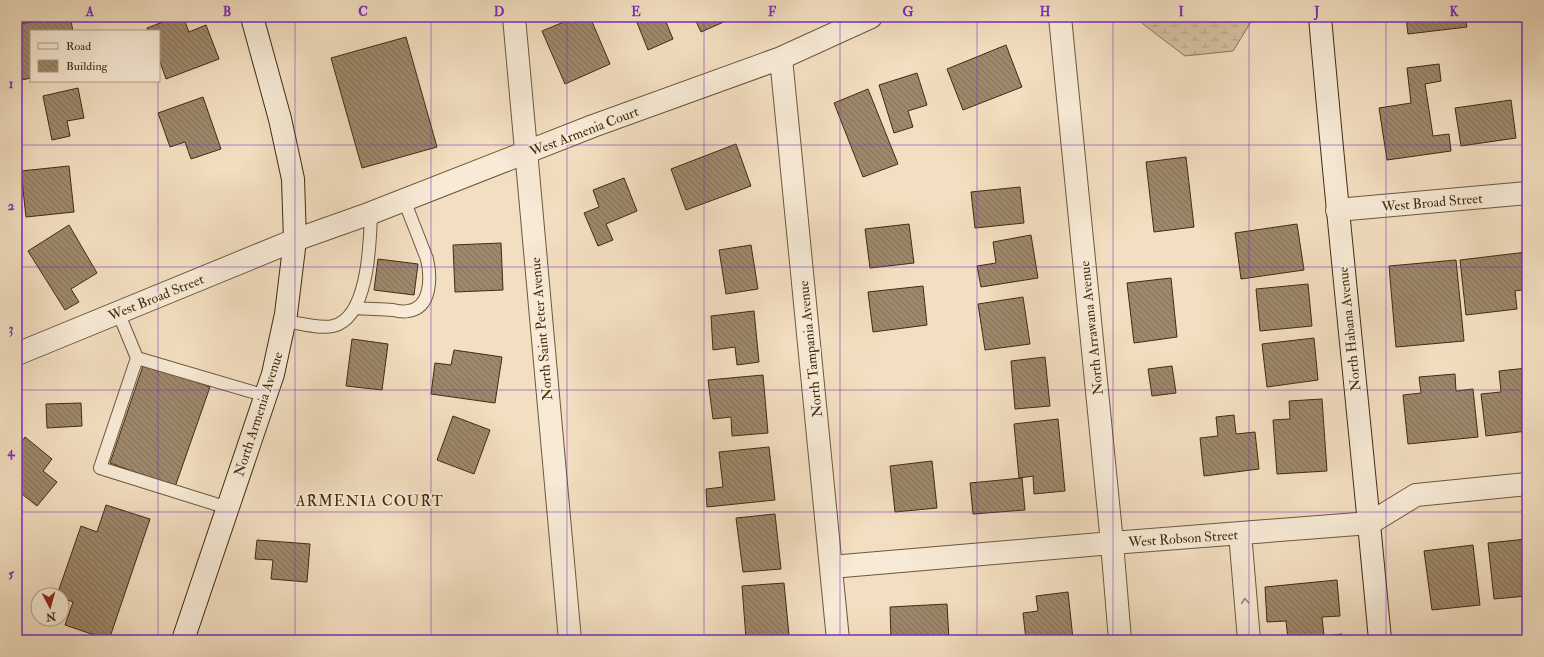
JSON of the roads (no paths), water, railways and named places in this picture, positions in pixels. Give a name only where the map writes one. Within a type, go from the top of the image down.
[{"type":"street","name":"North Armenia Avenue","points":[[183,640],[273,374],[285,321],[295,240],[294,179],[280,119],[252,17]]},
{"type":"street","name":"North Saint Peter Avenue","points":[[514,17],[525,153],[570,640]]},
{"type":"street","name":"West Armenia Court","points":[[295,240],[371,213],[593,126],[782,58],[871,17]]},
{"type":"street","name":"North Arrawana Avenue","points":[[1060,17],[1112,543],[1120,640]]},
{"type":"street","name":"North Habana Avenue","points":[[1320,17],[1337,210],[1370,523],[1380,640]]},
{"type":"street","name":"North Tampania Avenue","points":[[782,58],[838,640]]},
{"type":"street","name":"West Broad Street","points":[[1337,210],[1527,194]]},
{"type":"street","name":"West Broad Street","points":[[17,354],[295,240]]},
{"type":"street","name":"West Robson Street","points":[[831,567],[1370,523],[1416,495],[1527,484]]},
{"type":"street","points":[[1240,533],[1249,640]]},
{"type":"lane","points":[[355,308],[408,311],[419,307],[424,302],[429,284],[429,268],[427,259],[404,200]]},
{"type":"lane","points":[[285,321],[322,326],[334,326],[351,314],[355,308],[364,284],[367,266],[371,213]]},
{"type":"lane","points":[[118,312],[137,358],[100,468],[228,508]]},
{"type":"lane","points":[[137,358],[266,396]]},
{"type":"district","name":"ARMENIA COURT","points":[[370,501]]}]
